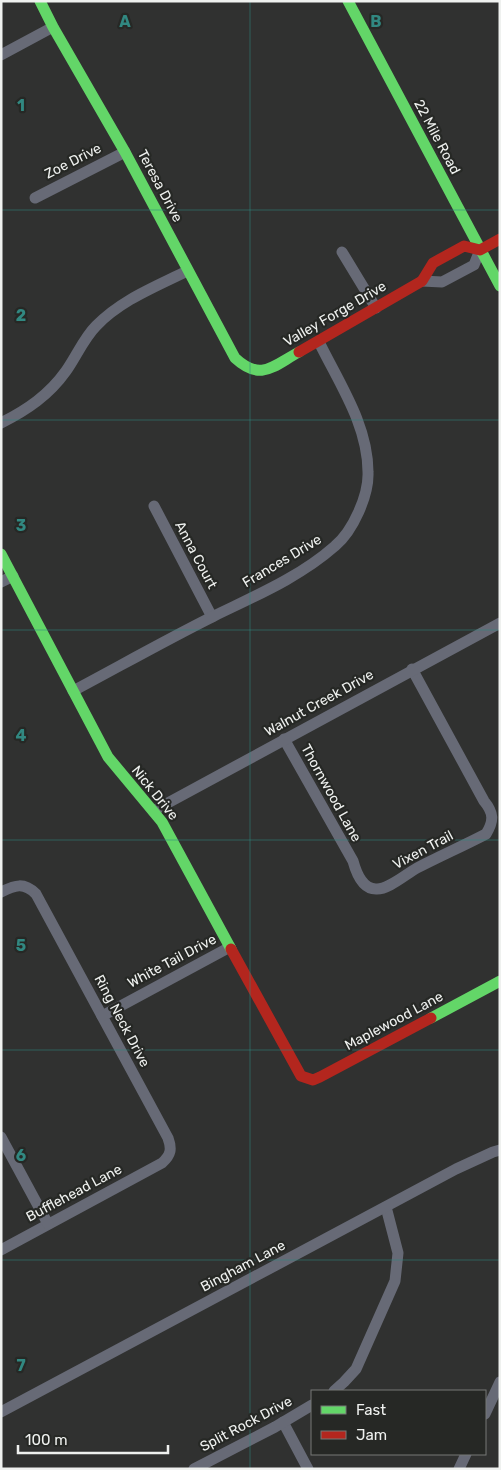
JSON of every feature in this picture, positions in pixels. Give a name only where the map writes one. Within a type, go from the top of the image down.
[{"type":"street","name":"Teresa Drive","points":[[40,1],[125,152],[235,358],[254,372],[263,371]]},
{"type":"street","name":"22 Mile Road","points":[[348,1],[500,286]]},
{"type":"street","points":[[1,55],[53,27]]},
{"type":"street","name":"Zoe Drive","points":[[35,198],[125,152]]},
{"type":"street","name":"Valley Forge Drive","points":[[422,281],[442,282],[474,265],[480,250],[500,239]]},
{"type":"street","name":"Valley Forge Drive","points":[[263,371],[319,342],[422,281],[433,263],[464,246],[480,250]]},
{"type":"street","points":[[342,252],[376,308]]},
{"type":"street","points":[[1,423],[27,410],[42,398],[65,373],[94,327],[111,313],[133,298],[188,271]]},
{"type":"street","name":"Frances Drive","points":[[73,691],[309,566],[336,546],[353,524],[363,500],[369,474],[367,448],[360,425],[319,342]]},
{"type":"street","name":"Anna Court","points":[[154,506],[212,617]]},
{"type":"street","name":"Nick Drive","points":[[1,554],[108,757],[162,822],[301,1076]]},
{"type":"street","points":[[1,582],[13,576]]},
{"type":"street","name":"Walnut Creek Drive","points":[[153,810],[500,623]]},
{"type":"street","name":"Vixen Trail","points":[[353,861],[358,876],[366,885],[376,889],[388,886],[415,869],[486,834],[493,818],[490,808],[484,801],[412,669]]},
{"type":"street","name":"Thornwood Lane","points":[[284,739],[353,861]]},
{"type":"street","name":"Ring Neck Drive","points":[[1,892],[19,885],[25,885],[36,894],[168,1138],[171,1147],[170,1153],[162,1163]]},
{"type":"street","name":"White Tail Drive","points":[[102,1016],[230,947]]},
{"type":"street","name":"Maplewood Lane","points":[[301,1076],[313,1080],[320,1077],[500,981]]},
{"type":"street","points":[[1,1136],[48,1224]]},
{"type":"street","name":"Bingham Lane","points":[[1,1412],[456,1169],[500,1150]]},
{"type":"street","name":"Bufflehead Lane","points":[[1,1250],[162,1163]]},
{"type":"street","points":[[335,1390],[356,1369],[395,1281],[398,1253],[386,1207]]},
{"type":"street","points":[[486,1412],[500,1382]]},
{"type":"street","name":"Split Rock Drive","points":[[194,1469],[311,1406]]},
{"type":"street","points":[[283,1422],[308,1469]]},
{"type":"street","points":[[459,1469],[466,1455]]},
{"type":"traffic: fast","points":[[40,1],[125,152],[235,358],[252,369],[260,370],[274,366],[299,352]]},
{"type":"traffic: fast","points":[[348,1],[500,286]]},
{"type":"traffic: fast","points":[[1,554],[108,757],[162,822],[231,949]]},
{"type":"traffic: fast","points":[[431,1018],[500,981]]},
{"type":"traffic: jam","points":[[299,352],[422,281],[433,263],[464,246],[480,250],[500,239]]},
{"type":"traffic: jam","points":[[231,949],[301,1076],[313,1080],[320,1077],[431,1018]]}]
